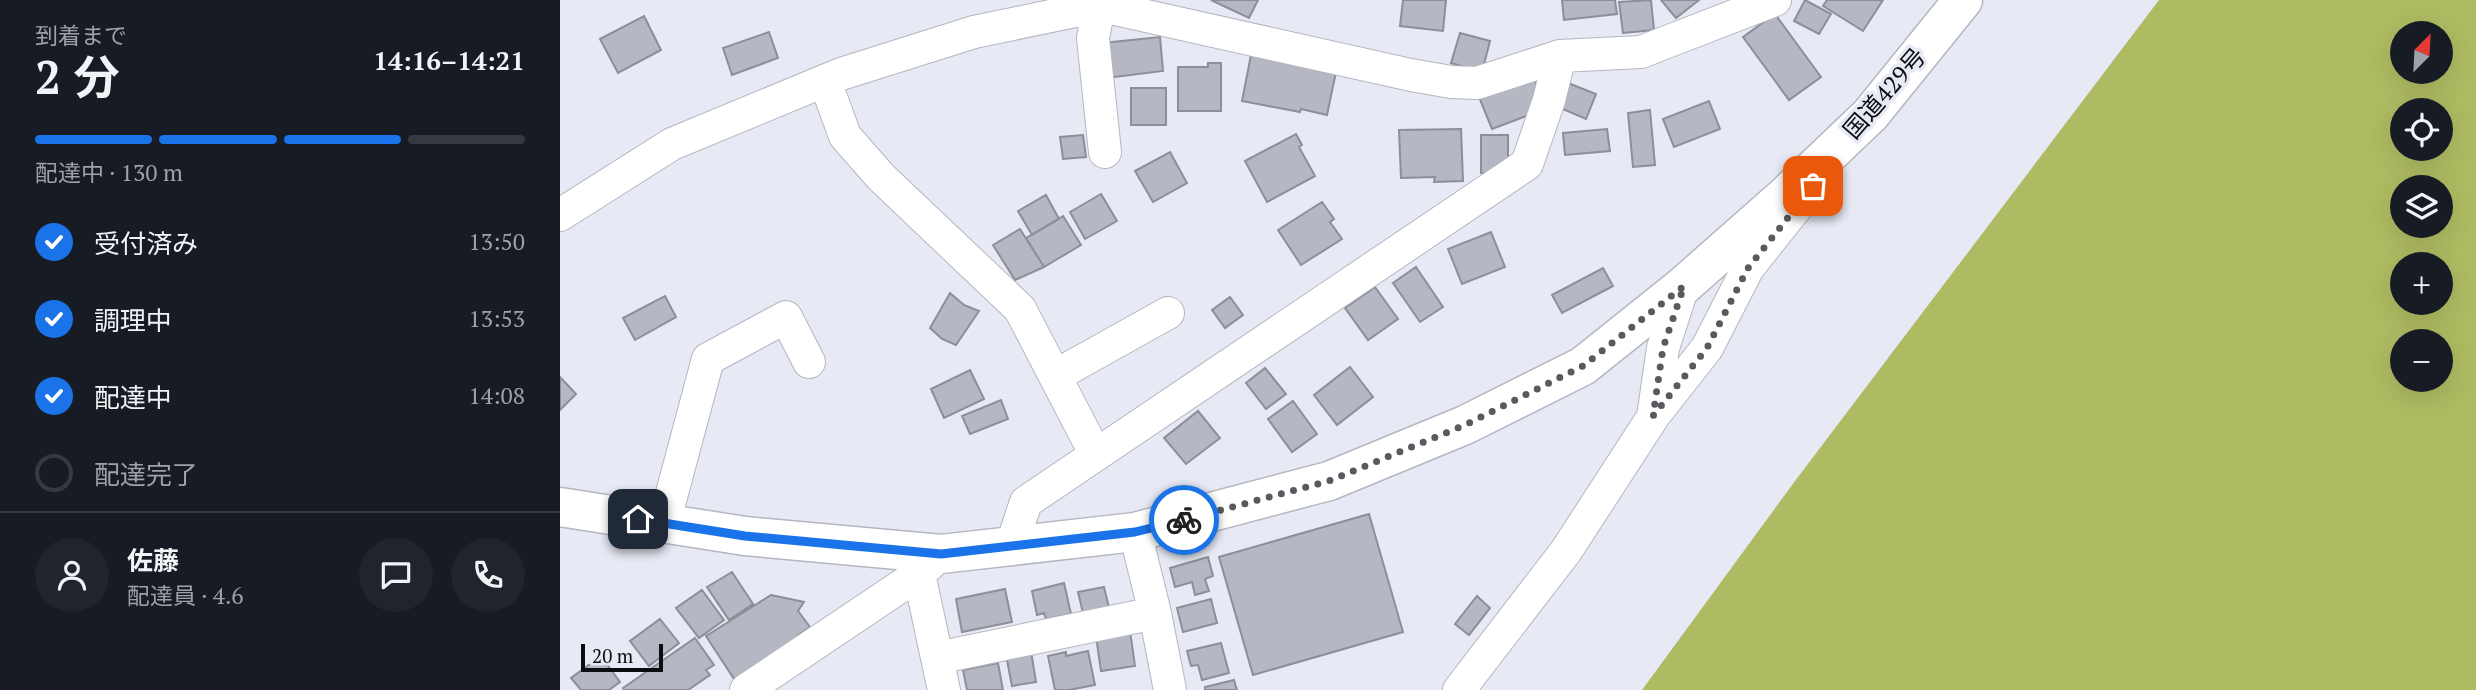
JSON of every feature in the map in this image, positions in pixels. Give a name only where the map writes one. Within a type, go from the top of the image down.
[{"type":"highway","name":"国道429号","points":[[560,507],[930,564],[1011,547],[1135,532],[1329,481],[1465,425],[1583,366],[1684,286],[1785,196],[1870,115],[1963,0]]},
{"type":"street","points":[[560,215],[672,144],[825,81],[974,32],[1088,3],[1451,82],[1478,83],[1560,56],[1641,52],[1775,0]]},
{"type":"street","points":[[1088,3],[1105,152]]},
{"type":"street","points":[[1011,547],[1026,502],[1527,164],[1549,100],[1560,56]]},
{"type":"street","points":[[825,81],[845,136],[881,177],[1020,309],[1096,455]]},
{"type":"street","points":[[1459,690],[1566,551],[1653,416],[1707,348],[1748,268],[1870,115]]},
{"type":"street","points":[[1653,416],[1663,348],[1684,286]]},
{"type":"street","points":[[1055,376],[1168,313]]},
{"type":"street","points":[[664,523],[708,359],[786,317],[808,362]]},
{"type":"street","points":[[1135,532],[1155,614],[1167,690]]},
{"type":"street","points":[[930,564],[937,658],[944,690]]},
{"type":"street","points":[[746,690],[930,564]]},
{"type":"street","points":[[937,658],[1155,614]]},
{"type":"shaded area","points":[[2159,0],[2476,0],[2476,690],[1642,690],[1795,481]]},
{"type":"building","points":[[1211,0],[1258,0],[1249,18]]},
{"type":"building","points":[[1403,0],[1446,0],[1443,31],[1400,26]]},
{"type":"building","points":[[1562,0],[1615,0],[1617,14],[1564,20]]},
{"type":"building","points":[[1651,0],[1654,30],[1623,33],[1619,2]]},
{"type":"building","points":[[1661,0],[1699,0],[1676,18]]},
{"type":"building","points":[[1805,0],[1831,14],[1819,34],[1794,21]]},
{"type":"building","points":[[1827,0],[1883,0],[1863,31],[1823,6]]},
{"type":"building","points":[[1775,14],[1821,77],[1789,100],[1743,37]]},
{"type":"building","points":[[644,16],[661,50],[618,73],[600,39]]},
{"type":"building","points":[[769,32],[778,58],[732,75],[723,48]]},
{"type":"building","points":[[1460,33],[1490,41],[1482,72],[1451,63]]},
{"type":"building","points":[[1160,37],[1163,71],[1107,78],[1103,43]]},
{"type":"building","points":[[1251,55],[1336,72],[1327,115],[1242,101]]},
{"type":"building","points":[[1208,63],[1221,63],[1221,111],[1178,111],[1178,67],[1208,67]]},
{"type":"building","points":[[1533,76],[1542,98],[1537,112],[1492,129],[1479,97]]},
{"type":"building","points":[[1568,83],[1596,94],[1586,119],[1558,107]]},
{"type":"building","points":[[1131,88],[1166,88],[1166,125],[1131,125]]},
{"type":"building","points":[[1709,101],[1720,129],[1674,147],[1663,119]]},
{"type":"building","points":[[1650,110],[1655,165],[1633,167],[1628,113]]},
{"type":"building","points":[[1461,129],[1463,181],[1434,182],[1435,177],[1401,178],[1399,130]]},
{"type":"building","points":[[1607,129],[1610,151],[1565,155],[1563,133]]},
{"type":"building","points":[[1296,134],[1302,145],[1299,147],[1315,176],[1267,202],[1245,161]]},
{"type":"building","points":[[1083,135],[1086,157],[1063,159],[1060,137]]},
{"type":"building","points":[[1481,135],[1508,135],[1508,173],[1481,173]]},
{"type":"building","points":[[1170,152],[1187,183],[1153,202],[1135,171]]},
{"type":"building","points":[[1101,194],[1117,221],[1085,239],[1070,212]]},
{"type":"building","points":[[1046,195],[1059,219],[1032,235],[1018,211]]},
{"type":"building","points":[[1322,202],[1334,219],[1330,222],[1342,239],[1301,265],[1278,230]]},
{"type":"building","points":[[1063,216],[1081,245],[1044,267],[1026,238]]},
{"type":"building","points":[[1020,229],[1044,267],[1015,280],[993,245]]},
{"type":"building","points":[[1491,232],[1505,267],[1462,284],[1448,249]]},
{"type":"building","points":[[1416,267],[1443,307],[1420,322],[1393,283]]},
{"type":"building","points":[[1603,268],[1613,286],[1562,313],[1552,295]]},
{"type":"building","points":[[1375,287],[1398,319],[1368,340],[1345,308]]},
{"type":"building","points":[[950,293],[964,305],[979,311],[956,345],[942,339],[930,328]]},
{"type":"building","points":[[665,296],[676,317],[635,340],[623,318]]},
{"type":"building","points":[[1230,297],[1243,315],[1225,328],[1212,310]]},
{"type":"building","points":[[1350,367],[1373,397],[1337,425],[1314,395]]},
{"type":"building","points":[[1265,368],[1286,394],[1266,409],[1246,383]]},
{"type":"building","points":[[970,370],[984,399],[944,418],[931,389]]},
{"type":"building","points":[[560,377],[576,394],[560,410]]},
{"type":"building","points":[[1001,400],[1008,419],[970,434],[962,416]]},
{"type":"building","points":[[1293,401],[1317,434],[1292,452],[1268,419]]},
{"type":"building","points":[[1198,411],[1220,438],[1186,464],[1164,438]]},
{"type":"building","points":[[1369,514],[1403,632],[1253,675],[1219,557]]},
{"type":"building","points":[[1208,557],[1213,576],[1205,579],[1209,591],[1195,595],[1192,582],[1175,587],[1170,568]]},
{"type":"building","points":[[732,572],[753,604],[729,620],[707,587]]},
{"type":"building","points":[[1064,583],[1071,614],[1046,619],[1044,613],[1037,615],[1032,591]]},
{"type":"building","points":[[1104,587],[1110,612],[1084,617],[1078,592]]},
{"type":"building","points":[[1005,589],[1012,622],[962,632],[956,599]]},
{"type":"building","points":[[702,590],[724,620],[699,638],[676,608]]},
{"type":"building","points":[[771,595],[804,602],[798,611],[810,627],[797,636],[803,643],[738,685],[706,636]]},
{"type":"building","points":[[1477,596],[1490,608],[1469,635],[1455,624]]},
{"type":"building","points":[[1211,599],[1217,623],[1183,632],[1177,608]]},
{"type":"building","points":[[660,619],[679,643],[649,666],[630,641]]},
{"type":"building","points":[[1130,631],[1135,666],[1101,671],[1096,636]]},
{"type":"building","points":[[695,638],[714,665],[706,670],[710,675],[688,690],[624,690],[623,688]]},
{"type":"building","points":[[1221,643],[1229,673],[1202,680],[1198,665],[1191,666],[1187,651]]},
{"type":"building","points":[[1031,651],[1036,682],[1012,686],[1006,655]]},
{"type":"building","points":[[1088,651],[1095,685],[1055,690],[1048,656],[1066,652],[1066,656]]},
{"type":"building","points":[[601,656],[620,682],[609,690],[581,690],[571,678]]},
{"type":"building","points":[[998,663],[1003,690],[967,690],[963,670]]},
{"type":"building","points":[[1234,680],[1237,690],[1205,690],[1205,687]]},
{"type":"way so far","points":[[1184,520],[1329,481],[1465,425],[1583,366],[1684,286],[1663,348],[1653,416],[1707,348],[1748,268],[1813,186]]},
{"type":"route","points":[[638,519],[745,536],[941,554],[1135,532],[1184,520]]}]
